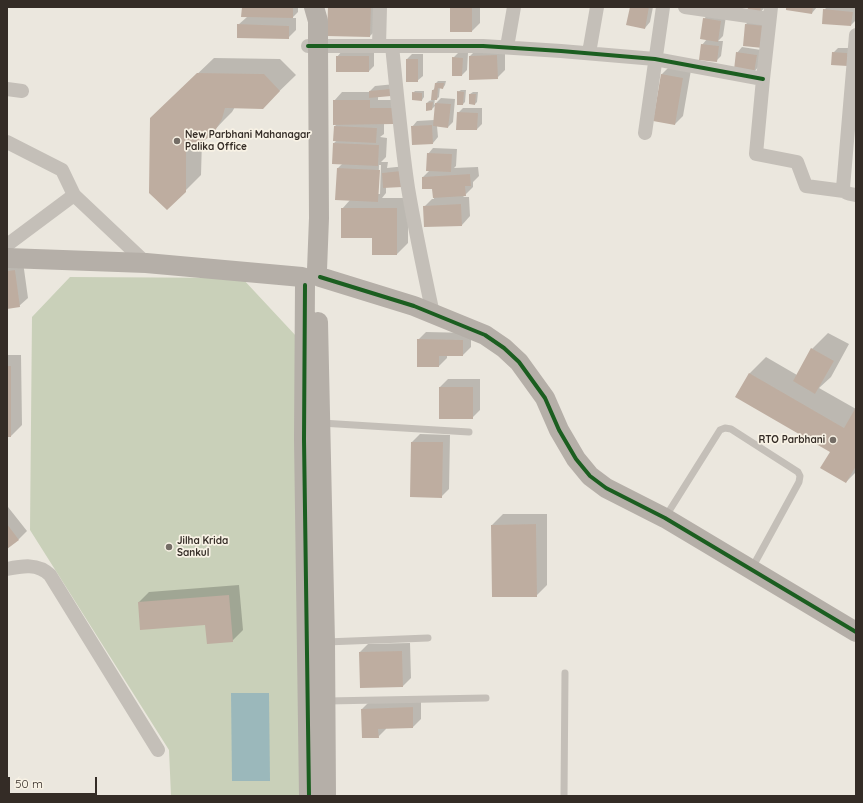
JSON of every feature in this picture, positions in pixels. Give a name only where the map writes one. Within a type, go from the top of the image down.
[{"type":"street","points":[[380,7],[418,247],[433,314]]},
{"type":"street","points":[[507,47],[514,7]]},
{"type":"street","points":[[588,53],[596,7]]},
{"type":"street","points":[[645,133],[663,7]]},
{"type":"street","points":[[685,7],[770,13],[756,154],[796,162],[806,186],[850,193]]},
{"type":"street","points":[[314,8],[308,26],[313,46],[312,277],[304,439],[319,651],[326,701],[326,796]]},
{"type":"street","points":[[850,193],[843,188],[856,35]]},
{"type":"street","points":[[313,46],[507,47],[655,59],[763,79]]},
{"type":"street","points":[[7,89],[22,91]]},
{"type":"street","points":[[7,142],[62,170],[74,195],[146,264]]},
{"type":"street","points":[[7,245],[74,195]]},
{"type":"street","points":[[7,258],[146,264],[312,277],[414,306],[485,335],[504,348],[519,362],[545,398],[559,430],[576,459],[590,476],[606,488],[665,518],[856,632]]},
{"type":"street","points":[[309,796],[319,651],[320,423],[312,277]]},
{"type":"street","points":[[7,568],[24,566],[36,567],[46,571],[50,575],[158,750]]},
{"type":"lane","points":[[320,423],[469,432]]},
{"type":"lane","points":[[665,518],[720,430],[725,428],[731,429],[798,472],[800,476],[799,482],[751,569]]},
{"type":"lane","points":[[319,651],[428,638]]},
{"type":"lane","points":[[564,796],[565,673]]},
{"type":"lane","points":[[326,701],[486,698]]},
{"type":"green space","name":"Jilha Krida Sankul","points":[[70,277],[242,278],[297,337],[300,796],[171,796],[169,750],[30,530],[32,317]]},
{"type":"water","points":[[231,693],[269,693],[270,781],[232,781]]},
{"type":"building","points":[[242,7],[293,7],[293,18],[241,17]]},
{"type":"building","points":[[328,7],[371,7],[370,37],[327,36]]},
{"type":"building","points":[[450,7],[472,7],[472,32],[450,32]]},
{"type":"building","points":[[630,7],[649,7],[645,29],[626,25]]},
{"type":"building","points":[[748,7],[761,7],[760,14],[747,13]]},
{"type":"building","points":[[786,7],[813,7],[812,14],[786,10]]},
{"type":"building","points":[[823,9],[853,12],[851,26],[822,24]]},
{"type":"building","points":[[703,18],[721,21],[718,42],[700,39]]},
{"type":"building","points":[[237,24],[289,26],[289,39],[237,38]]},
{"type":"building","points":[[745,24],[765,26],[763,48],[743,46]]},
{"type":"building","points":[[701,44],[719,46],[717,62],[699,60]]},
{"type":"building","points":[[736,52],[757,55],[754,73],[734,70]]},
{"type":"building","points":[[832,52],[847,53],[848,66],[831,65]]},
{"type":"building","points":[[497,55],[498,79],[469,80],[469,56]]},
{"type":"building","points":[[336,56],[369,56],[369,72],[336,72]]},
{"type":"building","points":[[452,57],[463,58],[462,76],[452,76]]},
{"type":"building","points":[[406,59],[418,59],[418,82],[406,82]]},
{"type":"building","name":"New Parbhani Mahanagar Palika Office","points":[[197,73],[264,74],[280,91],[263,109],[225,108],[222,119],[209,137],[199,144],[186,147],[186,192],[167,210],[149,193],[150,118]]},
{"type":"building","points":[[661,74],[683,78],[675,125],[653,121]]},
{"type":"building","points":[[435,83],[444,83],[443,89],[438,88],[437,100],[431,100],[432,90],[434,90]]},
{"type":"building","points":[[390,89],[391,96],[369,98],[369,91]]},
{"type":"building","points":[[457,91],[464,92],[463,105],[457,105]]},
{"type":"building","points":[[412,92],[422,93],[422,101],[412,100]]},
{"type":"building","points":[[469,94],[476,94],[475,105],[469,104]]},
{"type":"building","points":[[333,100],[370,100],[370,108],[393,108],[393,124],[333,125]]},
{"type":"building","points":[[433,102],[432,110],[426,111],[426,103]]},
{"type":"building","points":[[435,103],[451,104],[448,128],[433,126]]},
{"type":"building","points":[[457,112],[478,113],[477,130],[456,130]]},
{"type":"building","points":[[432,125],[433,144],[412,145],[411,126]]},
{"type":"building","points":[[334,126],[377,128],[376,143],[333,141]]},
{"type":"building","points":[[333,143],[379,145],[378,166],[332,164]]},
{"type":"building","points":[[427,153],[452,154],[451,172],[426,171]]},
{"type":"building","points":[[337,168],[380,170],[378,202],[335,200]]},
{"type":"building","points":[[401,171],[402,187],[383,188],[382,173]]},
{"type":"building","points":[[470,174],[471,186],[465,186],[466,196],[433,198],[432,189],[422,189],[422,177]]},
{"type":"building","points":[[461,204],[462,226],[424,227],[423,206]]},
{"type":"building","points":[[341,208],[397,208],[397,255],[372,255],[372,238],[341,238]]},
{"type":"building","points":[[15,270],[20,307],[7,309],[7,271]]},
{"type":"building","points":[[417,339],[463,340],[463,356],[439,356],[439,367],[417,367]]},
{"type":"building","points":[[811,348],[834,361],[815,394],[793,381]]},
{"type":"building","points":[[7,366],[11,366],[11,437],[7,437]]},
{"type":"building","name":"RTO Parbhani","points":[[749,373],[844,428],[856,407],[856,466],[846,483],[820,468],[830,452],[735,397]]},
{"type":"building","points":[[439,387],[473,387],[473,419],[439,419]]},
{"type":"building","points":[[411,442],[443,442],[442,498],[410,497]]},
{"type":"building","points":[[7,524],[19,540],[7,549]]},
{"type":"building","points":[[536,524],[537,597],[492,597],[491,525]]},
{"type":"building","points":[[229,595],[233,642],[207,644],[205,625],[140,630],[138,602]]},
{"type":"building","points":[[402,651],[403,687],[360,688],[359,652]]},
{"type":"building","points":[[413,707],[413,728],[378,729],[379,738],[362,738],[361,709]]},
{"type":"cycle path","points":[[308,46],[483,46],[561,51],[655,59],[763,79]]},
{"type":"cycle path","points":[[320,277],[414,306],[485,335],[504,348],[519,362],[545,398],[559,430],[576,459],[590,476],[606,488],[665,518],[856,632]]},
{"type":"cycle path","points":[[305,285],[304,439],[309,796]]},
{"type":"place","name":"New Parbhani Mahanagar Palika Office","points":[[177,141]]},
{"type":"place","name":"RTO Parbhani","points":[[833,440]]},
{"type":"place","name":"Jilha Krida Sankul","points":[[169,547]]}]
